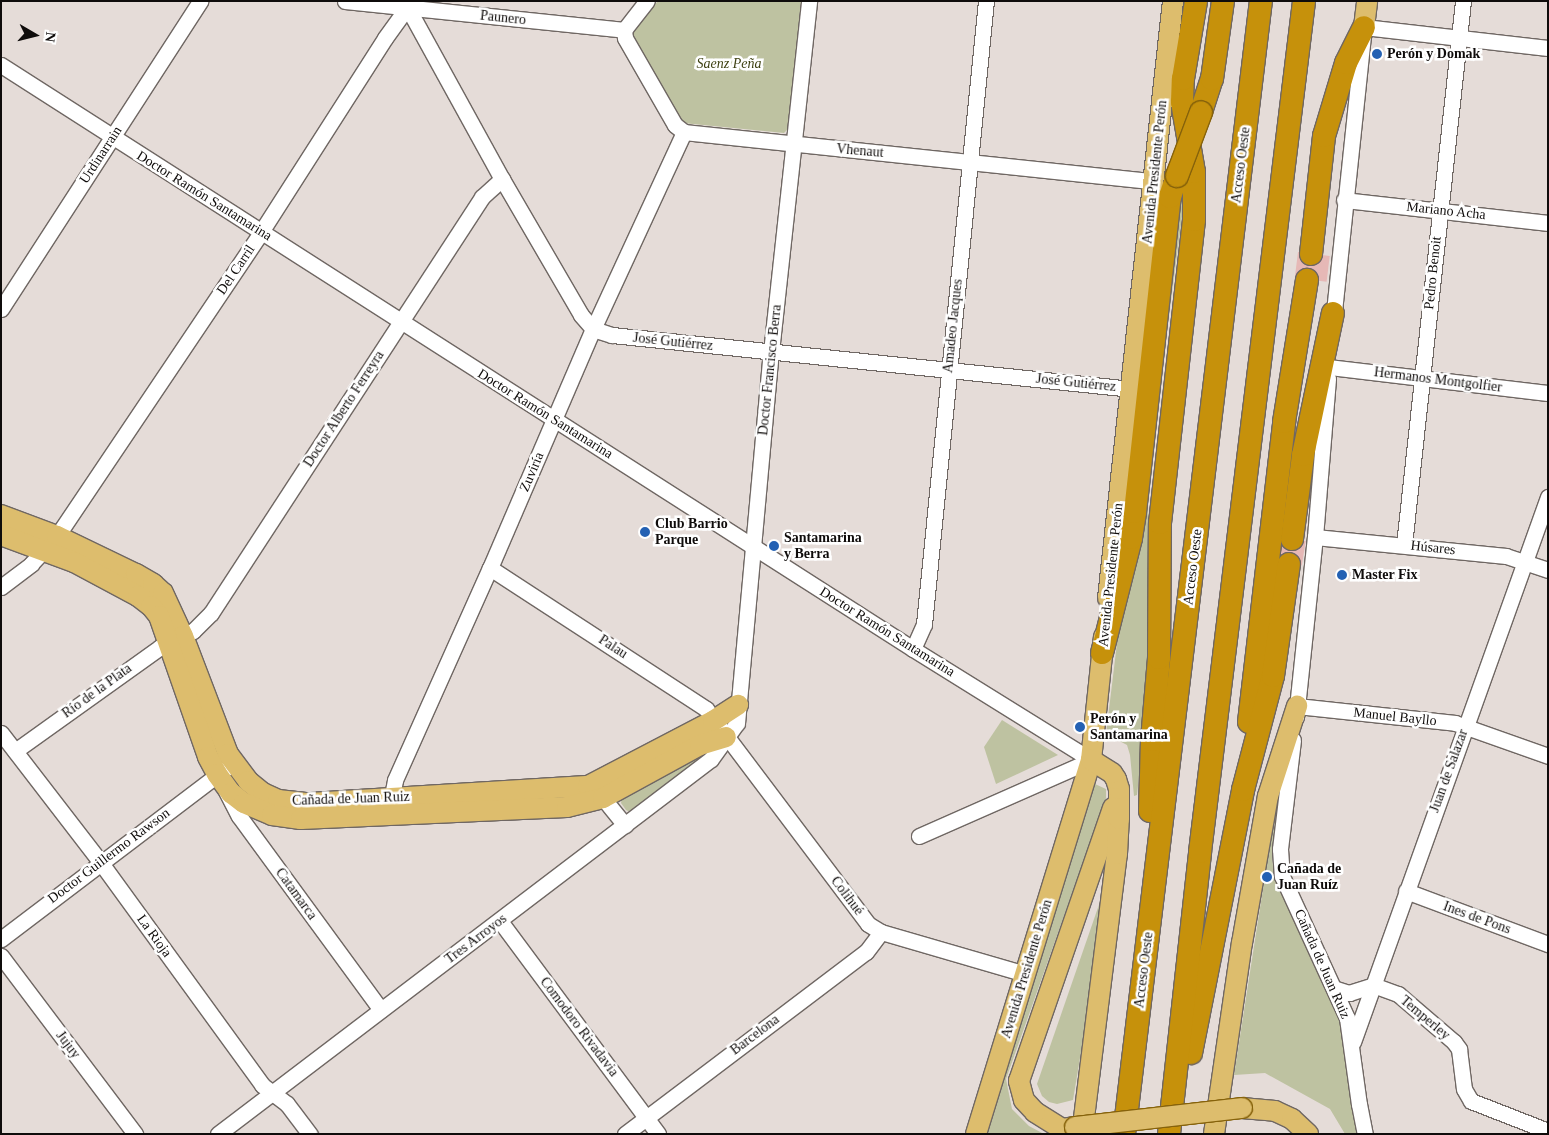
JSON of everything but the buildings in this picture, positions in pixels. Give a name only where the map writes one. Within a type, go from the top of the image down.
[{"type":"highway","points":[[1148,934],[1152,740],[1159,658],[1160,523],[1194,220],[1194,172],[1182,102],[1183,79],[1196,1]]},
{"type":"highway","points":[[1102,654],[1135,512],[1170,197],[1212,79],[1223,1]]},
{"type":"highway","name":"Acceso Oeste","points":[[1124,1134],[1261,1]]},
{"type":"highway","points":[[1169,1134],[1200,852],[1304,1]]},
{"type":"highway","points":[[1311,254],[1324,136],[1346,63],[1364,27]]},
{"type":"highway","points":[[1242,790],[1284,422],[1307,280]]},
{"type":"highway","points":[[1292,539],[1303,455],[1333,313]]},
{"type":"highway","points":[[1174,1134],[1242,790],[1273,676],[1289,564]]},
{"type":"main road","name":"Avenida Presidente Perón","points":[[976,1134],[1091,760],[1173,1]]},
{"type":"main road","points":[[1364,27],[1367,1]]},
{"type":"main road","name":"Cañada de Juan Ruiz","points":[[1,515],[51,543],[153,584],[169,604],[176,639],[208,757],[225,769],[231,793],[244,803],[272,815],[301,819],[390,806],[588,786],[738,705]]},
{"type":"main road","name":"Cañada de Juan Ruiz","points":[[1,535],[51,543]]},
{"type":"main road","points":[[1214,1134],[1242,943],[1268,796],[1297,706]]},
{"type":"main road","name":"Cañada de Juan Ruiz","points":[[390,806],[567,807],[603,798],[700,745],[726,737]]},
{"type":"main road","points":[[1069,1131],[1117,854],[1118,786],[1115,776],[1091,760]]},
{"type":"main road","points":[[1118,794],[1020,1076],[1021,1091],[1027,1104],[1039,1116],[1069,1131],[1242,1108],[1275,1111],[1292,1119],[1308,1134]]},
{"type":"street","name":"Urdinarrain","points":[[1,309],[200,1]]},
{"type":"street","name":"Paunero","points":[[345,1],[407,4],[624,30]]},
{"type":"street","points":[[647,1],[624,30],[626,38],[675,125],[684,132]]},
{"type":"street","name":"Doctor Francisco Berra","points":[[726,737],[736,723],[771,352],[809,1]]},
{"type":"street","name":"Amadeo Jacques","points":[[913,649],[924,624],[986,1]]},
{"type":"street","name":"Pedro Benoit","points":[[1404,545],[1463,1]]},
{"type":"street","points":[[407,4],[502,179],[581,315],[593,329]]},
{"type":"street","name":"Del Carril","points":[[1,587],[51,543],[261,232],[407,4]]},
{"type":"street","points":[[1297,706],[1315,537],[1344,200],[1364,27],[1548,48]]},
{"type":"street","name":"Doctor Ramón Santamarina","points":[[1,65],[400,322],[913,649],[1091,760]]},
{"type":"street","name":"Vhenaut","points":[[684,132],[794,145],[970,161],[1154,181]]},
{"type":"street","name":"Zuviría","points":[[390,806],[395,780],[555,420],[593,329],[684,132]]},
{"type":"street","name":"Doctor Alberto Ferreyra","points":[[176,639],[193,631],[211,612],[482,197],[502,179]]},
{"type":"street","name":"Mariano Acha","points":[[1344,200],[1548,223]]},
{"type":"street","name":"José Gutiérrez","points":[[593,329],[612,335],[1132,389]]},
{"type":"street","name":"Hermanos Montgolfier","points":[[1329,367],[1548,393]]},
{"type":"street","name":"Juan de Salazar","points":[[1352,1045],[1548,498]]},
{"type":"street","name":"Húsares","points":[[1315,537],[1506,556],[1548,570]]},
{"type":"street","name":"Palau","points":[[490,568],[699,703],[726,737]]},
{"type":"street","name":"Río de la Plata","points":[[15,751],[176,639]]},
{"type":"street","name":"Manuel Bayllo","points":[[1297,706],[1466,726],[1548,756]]},
{"type":"street","name":"Cañada de Juan Ruiz","points":[[1297,706],[1280,849],[1282,876],[1336,990],[1347,1018],[1365,1134]]},
{"type":"street","name":"La Rioja","points":[[1,733],[101,863],[262,1085],[288,1104],[310,1134]]},
{"type":"street","name":"Tres Arroyos","points":[[218,1134],[711,760],[726,737]]},
{"type":"street","name":"Colihué","points":[[726,737],[868,924],[881,932],[1026,974]]},
{"type":"street","points":[[919,836],[1091,760]]},
{"type":"street","name":"Doctor Guillermo Rawson","points":[[1,938],[225,769]]},
{"type":"street","name":"Catamarca","points":[[225,769],[238,816],[381,1010]]},
{"type":"street","points":[[603,798],[625,825]]},
{"type":"street","name":"Ines de Pons","points":[[1406,891],[1548,944]]},
{"type":"street","name":"Comodoro Rivadavia","points":[[500,921],[658,1134]]},
{"type":"street","name":"Barcelona","points":[[625,1134],[866,952],[881,932]]},
{"type":"street","name":"Jujuy","points":[[1,956],[135,1134]]},
{"type":"street","points":[[1336,990],[1349,993],[1373,984]]},
{"type":"street","name":"Temperley","points":[[1373,984],[1405,999],[1454,1042],[1459,1049],[1461,1058],[1464,1089],[1471,1100],[1548,1131]]},
{"type":"green space","name":"Saenz Peña","points":[[658,1],[801,1],[789,128],[784,133],[683,123],[630,31]]},
{"type":"green space","points":[[1184,166],[1188,171],[1167,331],[1148,506],[1151,604],[1145,722],[1137,795],[1134,796],[1130,755],[1127,745],[1106,734],[1121,610]]},
{"type":"green space","points":[[1002,720],[1058,755],[996,784],[984,747]]},
{"type":"green space","points":[[704,752],[707,755],[630,812],[621,803],[622,798]]},
{"type":"green space","points":[[1095,784],[1106,789],[1106,798],[1006,1079],[1012,1109],[1029,1126],[1044,1134],[985,1134],[1065,872]]},
{"type":"green space","points":[[1276,805],[1272,859],[1275,878],[1340,1004],[1363,1134],[1345,1134],[1330,1109],[1265,1073],[1234,1075]]},
{"type":"green space","points":[[1102,896],[1107,896],[1073,1100],[1057,1104],[1049,1102],[1042,1096],[1037,1084]]},
{"type":"place","name":"Perón y Domak","points":[[1377,54]]},
{"type":"place","name":"Club Barrio Parque","points":[[645,532]]},
{"type":"place","name":"Santamarina y Berra","points":[[774,546]]},
{"type":"place","name":"Master Fix","points":[[1342,575]]},
{"type":"place","name":"Perón y Santamarina","points":[[1080,727]]},
{"type":"place","name":"Cañada de Juan Ruíz","points":[[1267,877]]}]
